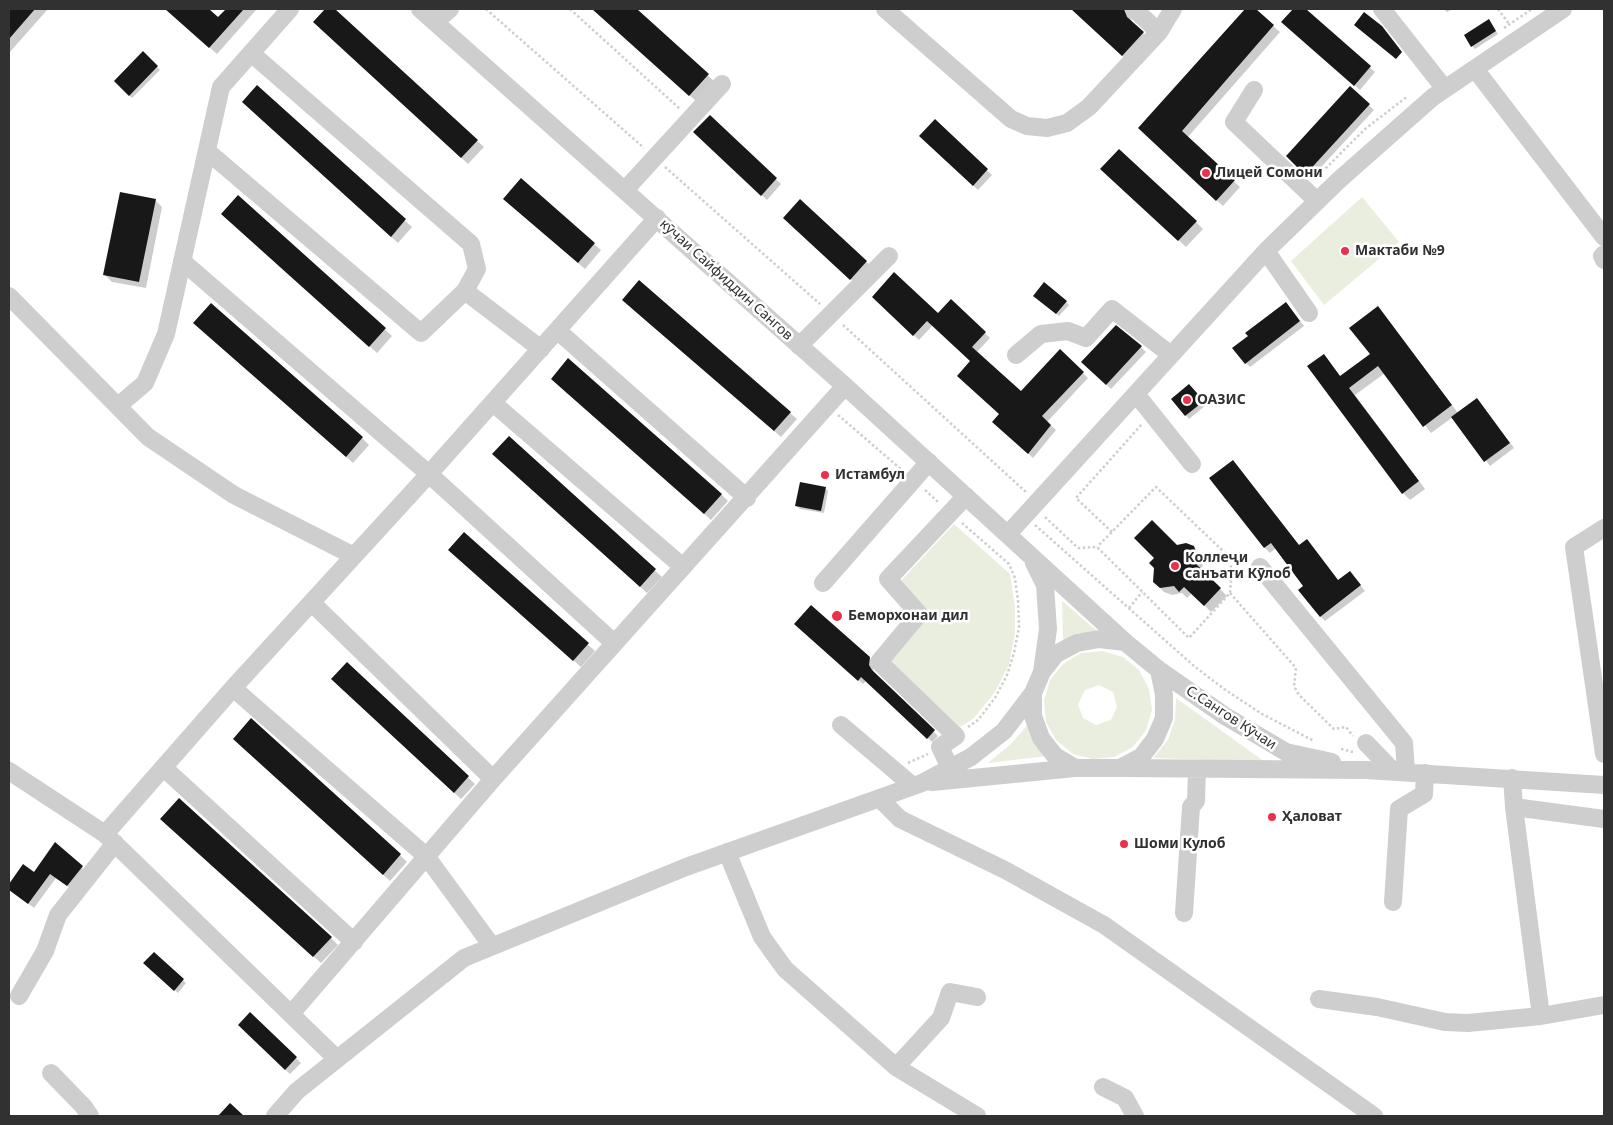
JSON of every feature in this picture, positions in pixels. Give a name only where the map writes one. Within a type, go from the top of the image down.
[{"type":"street","points":[[118,406],[146,383],[166,334],[221,87],[290,9]]},
{"type":"street","name":"кӯчаи Сайфиддин Сангов","points":[[420,9],[658,218],[1030,554]]},
{"type":"street","points":[[436,22],[450,9]]},
{"type":"street","points":[[885,9],[1011,119],[1027,126],[1047,128],[1066,123],[1089,107],[1159,32],[1173,9]]},
{"type":"street","points":[[1134,9],[1159,32]]},
{"type":"street","points":[[1382,9],[1445,89]]},
{"type":"street","points":[[1008,534],[1025,516],[1041,510],[1136,394],[1171,355],[1266,250],[1338,180],[1445,89],[1556,11]]},
{"type":"street","points":[[207,151],[421,333],[465,291],[477,269],[472,244],[251,53]]},
{"type":"street","points":[[1475,69],[1604,237]]},
{"type":"street","points":[[625,190],[722,84]]},
{"type":"street","points":[[1254,90],[1234,122],[1317,201]]},
{"type":"street","points":[[19,996],[45,951],[58,915],[110,838],[164,768],[233,688],[429,474],[658,218]]},
{"type":"street","points":[[1266,250],[1308,314]]},
{"type":"street","points":[[1604,254],[1602,256],[1604,260]]},
{"type":"street","points":[[800,346],[889,256]]},
{"type":"street","points":[[182,261],[429,474],[614,643]]},
{"type":"street","points":[[465,291],[542,349]]},
{"type":"street","points":[[9,296],[148,436],[234,495],[354,556]]},
{"type":"street","points":[[1016,355],[1041,334],[1068,331],[1086,338],[1112,309],[1171,355]]},
{"type":"street","points":[[558,331],[747,498]]},
{"type":"street","points":[[291,1014],[493,779],[747,498],[845,386]]},
{"type":"street","points":[[1136,394],[1192,464]]},
{"type":"street","points":[[493,403],[683,567]]},
{"type":"street","points":[[823,583],[929,462]]},
{"type":"street","points":[[950,768],[940,747],[956,736],[879,662],[919,614],[888,579],[966,496]]},
{"type":"street","points":[[1604,528],[1574,547],[1604,754]]},
{"type":"street","points":[[1030,554],[1125,642],[1159,670],[1164,694],[1164,718],[1155,739],[1140,757],[1120,768]]},
{"type":"street","points":[[1030,554],[1045,585],[1048,629],[1042,672]]},
{"type":"street","points":[[1260,567],[1404,742],[1400,772]]},
{"type":"street","points":[[312,603],[493,779]]},
{"type":"street","points":[[275,1116],[297,1091],[464,958],[727,852],[917,784],[971,757],[1004,731],[1033,693],[1042,672],[1056,654],[1076,643],[1099,639],[1125,642]]},
{"type":"street","name":"С.Сангов Кӯчаи","points":[[1159,670],[1225,716],[1286,752],[1366,770]]},
{"type":"street","points":[[233,688],[426,856],[492,946]]},
{"type":"street","points":[[1033,693],[1033,716],[1041,738],[1055,756],[1075,768]]},
{"type":"street","points":[[841,724],[894,770],[917,784],[1075,768],[1120,768],[1366,770],[1604,785]]},
{"type":"street","points":[[1371,747],[1400,772]]},
{"type":"street","points":[[164,768],[354,942]]},
{"type":"street","points":[[1184,913],[1191,807],[1196,801],[1196,769]]},
{"type":"street","points":[[9,771],[110,838],[337,1059]]},
{"type":"street","points":[[1393,902],[1398,809],[1424,794],[1425,773]]},
{"type":"street","points":[[1512,778],[1514,807],[1541,1016]]},
{"type":"street","points":[[878,798],[900,819],[1006,870],[1104,925],[1374,1116]]},
{"type":"street","points":[[1514,807],[1604,819]]},
{"type":"street","points":[[727,852],[762,937],[785,969],[896,1067],[977,1116]]},
{"type":"street","points":[[896,1067],[940,1018],[950,992],[977,996]]},
{"type":"street","points":[[1319,999],[1377,1007],[1444,1022],[1468,1023],[1541,1016],[1604,1005]]},
{"type":"street","points":[[51,1073],[84,1107],[90,1116]]},
{"type":"street","points":[[1103,1087],[1125,1098],[1135,1116]]},
{"type":"path","points":[[486,9],[831,314],[1041,510],[1078,548],[1097,547],[1156,487],[1224,552],[1232,569],[1230,594],[1189,638],[1097,547]]},
{"type":"path","points":[[570,9],[690,118]]},
{"type":"path","points":[[1498,9],[1519,37]]},
{"type":"path","points":[[827,406],[1009,564],[1015,578],[1019,627],[1007,675],[995,698],[978,720],[956,736]]},
{"type":"path","points":[[1112,532],[1076,498],[1144,422]]},
{"type":"path","points":[[1025,516],[1224,689],[1262,714],[1294,732],[1317,742]]},
{"type":"path","points":[[1129,608],[1142,592]]},
{"type":"path","points":[[1230,594],[1296,668],[1294,686],[1299,695],[1334,729],[1346,727],[1359,743],[1371,747]]},
{"type":"path","points":[[894,770],[940,747]]},
{"type":"path","points":[[1332,747],[1356,752],[1371,747]]},
{"type":"shaded area","name":"Мактаби №9","points":[[1362,197],[1399,242],[1324,305],[1291,261]]},
{"type":"shaded area","points":[[954,524],[1010,574],[1015,607],[1015,634],[1009,664],[995,692],[974,718],[960,727],[891,662],[892,654],[923,613],[898,584]]},
{"type":"shaded area","points":[[1062,601],[1097,631],[1063,641]]},
{"type":"shaded area","points":[[1102,651],[1123,657],[1139,670],[1149,689],[1152,710],[1146,730],[1133,747],[1114,757],[1093,759],[1073,754],[1056,740],[1046,722],[1044,701],[1050,680],[1063,664],[1081,653]],"holes":[[[1099,685],[1113,692],[1117,707],[1111,720],[1096,725],[1083,718],[1078,704],[1085,690]]]},
{"type":"shaded area","points":[[1176,698],[1265,762],[1153,758],[1168,740],[1175,720]]},
{"type":"shaded area","points":[[1029,723],[1047,756],[988,763],[1011,744]]},
{"type":"building","points":[[9,9],[35,9],[9,39]]},
{"type":"building","points":[[165,9],[209,9],[218,17],[226,9],[244,9],[209,48]]},
{"type":"building","points":[[325,9],[335,9],[478,140],[461,158],[313,22]]},
{"type":"building","points":[[592,9],[637,9],[709,74],[689,96]]},
{"type":"building","points":[[1071,9],[1124,9],[1127,17],[1144,32],[1122,56]]},
{"type":"building","points":[[1245,9],[1256,9],[1274,25],[1182,131],[1235,180],[1216,201],[1138,128]]},
{"type":"building","points":[[1293,9],[1306,9],[1371,66],[1354,86],[1281,22]]},
{"type":"building","points":[[1364,12],[1382,26],[1402,52],[1396,59],[1354,25]]},
{"type":"building","points":[[1489,19],[1496,31],[1471,47],[1464,35]]},
{"type":"building","points":[[143,51],[158,66],[129,96],[114,81]]},
{"type":"building","points":[[257,85],[406,219],[391,237],[242,102]]},
{"type":"building","points":[[1350,86],[1370,104],[1305,175],[1286,156]]},
{"type":"building","points":[[710,115],[777,178],[761,196],[693,132]]},
{"type":"building","points":[[935,119],[988,169],[973,186],[919,136]]},
{"type":"building","points":[[1119,149],[1197,221],[1178,241],[1100,169]]},
{"type":"building","points":[[521,178],[595,243],[578,263],[503,199]]},
{"type":"building","points":[[120,192],[156,199],[139,282],[103,275]]},
{"type":"building","points":[[238,195],[386,328],[369,347],[221,214]]},
{"type":"building","points":[[800,199],[867,261],[850,280],[783,218]]},
{"type":"building","points":[[894,272],[938,313],[951,299],[986,332],[972,347],[1021,391],[1060,349],[1084,372],[1042,416],[1051,425],[1028,454],[992,422],[999,414],[957,376],[970,361],[927,321],[913,336],[872,297]]},
{"type":"building","points":[[639,280],[791,412],[774,431],[622,300]]},
{"type":"building","points":[[1044,282],[1067,301],[1056,314],[1033,296]]},
{"type":"building","points":[[1286,302],[1300,321],[1245,364],[1232,348],[1248,336],[1245,333]]},
{"type":"building","points":[[211,303],[363,437],[346,457],[193,323]]},
{"type":"building","points":[[1378,306],[1452,405],[1423,427],[1378,366],[1349,388],[1419,481],[1402,494],[1307,366],[1324,354],[1340,376],[1370,354],[1349,328]]},
{"type":"building","points":[[1116,325],[1142,346],[1106,385],[1081,362]]},
{"type":"building","points":[[568,358],[722,494],[704,514],[551,379]]},
{"type":"building","name":"ОАЗИС","points":[[1189,384],[1204,401],[1185,416],[1171,399]]},
{"type":"building","points":[[1477,398],[1510,443],[1484,462],[1451,417]]},
{"type":"building","points":[[509,436],[656,569],[640,587],[492,454]]},
{"type":"building","points":[[1233,460],[1299,545],[1307,539],[1338,580],[1350,571],[1361,585],[1320,617],[1298,590],[1303,586],[1271,543],[1264,548],[1209,478]]},
{"type":"building","points":[[800,482],[826,487],[821,511],[795,506]]},
{"type":"building","name":"Коллеҷи санъати Кӯлоб","points":[[1152,520],[1177,545],[1186,543],[1194,546],[1197,554],[1195,563],[1221,588],[1204,606],[1184,587],[1179,592],[1174,586],[1160,588],[1153,582],[1154,568],[1149,563],[1154,558],[1134,538]]},
{"type":"building","points":[[464,532],[589,643],[573,661],[448,550]]},
{"type":"building","points":[[811,605],[870,657],[869,665],[872,670],[935,730],[927,739],[861,677],[858,681],[794,624]]},
{"type":"building","points":[[347,662],[469,776],[454,793],[331,679]]},
{"type":"building","points":[[251,718],[401,854],[383,875],[233,739]]},
{"type":"building","points":[[179,798],[332,937],[313,957],[160,819]]},
{"type":"building","points":[[55,842],[83,866],[67,886],[50,874],[28,904],[9,890],[9,884],[23,864],[34,872]]},
{"type":"building","points":[[154,952],[184,979],[174,991],[143,963]]},
{"type":"building","points":[[250,1012],[297,1057],[285,1070],[238,1025]]},
{"type":"building","points":[[230,1103],[244,1116],[218,1116]]},
{"type":"place","name":"Лицей Сомони","points":[[1206,173]]},
{"type":"place","name":"Мактаби №9","points":[[1345,251]]},
{"type":"place","name":"ОАЗИС","points":[[1187,400]]},
{"type":"place","name":"Истамбул","points":[[825,475]]},
{"type":"place","name":"Коллеҷи санъати Кӯлоб","points":[[1175,566]]},
{"type":"place","name":"Беморхонаи дил","points":[[837,616]]},
{"type":"place","name":"Ҳаловат","points":[[1272,817]]},
{"type":"place","name":"Шоми Кулоб","points":[[1124,844]]}]
